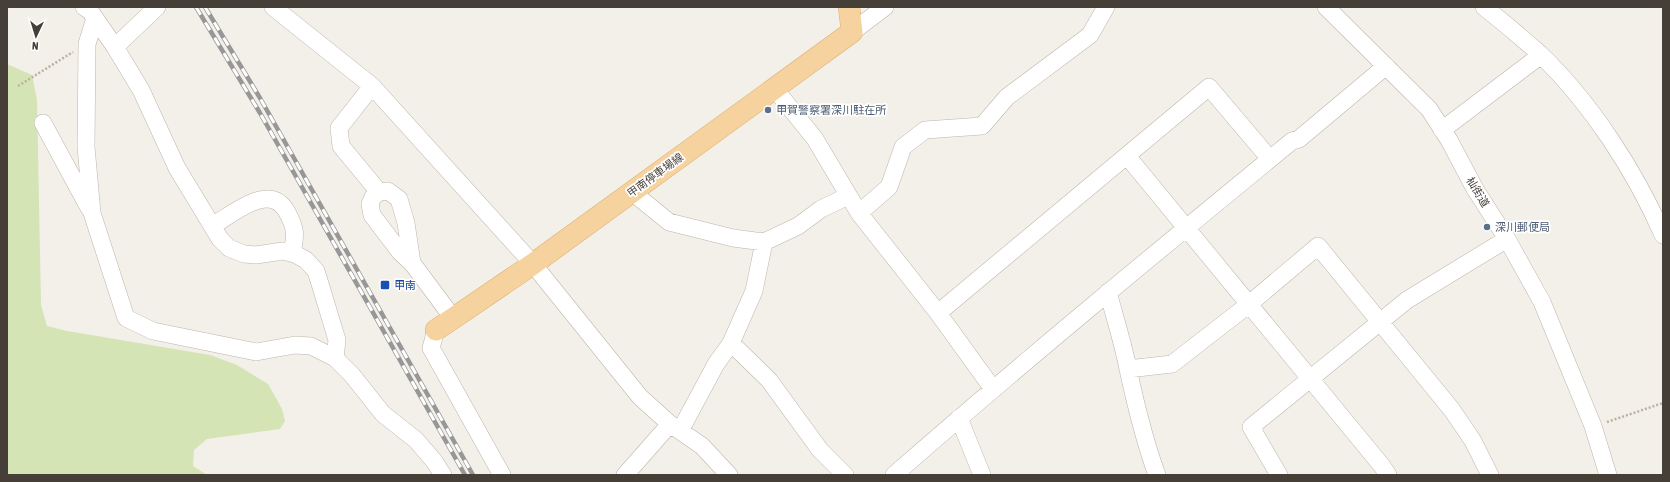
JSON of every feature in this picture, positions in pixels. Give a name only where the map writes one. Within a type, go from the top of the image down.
[{"type":"main road","points":[[849,7],[852,32]]},
{"type":"main road","name":"甲南停車場線","points":[[436,330],[533,264],[852,32]]},
{"type":"street","points":[[115,47],[157,7]]},
{"type":"street","points":[[273,7],[372,86],[533,264],[640,397],[675,428],[702,446],[729,475]]},
{"type":"street","points":[[852,32],[885,7]]},
{"type":"street","points":[[859,213],[889,187],[903,147],[924,130],[982,126],[1007,97],[1090,35],[1106,7]]},
{"type":"street","name":"杣街道","points":[[1326,7],[1429,109],[1442,130],[1475,189],[1507,239],[1542,302],[1593,426],[1608,475]]},
{"type":"street","points":[[1484,7],[1541,55],[1587,106],[1632,176],[1663,236]]},
{"type":"street","points":[[90,12],[115,47],[141,90],[177,168],[220,239],[230,248],[244,254],[283,251],[292,253],[306,260],[316,271],[337,340],[335,358]]},
{"type":"street","points":[[90,12],[87,44],[86,147],[92,214]]},
{"type":"street","points":[[1442,130],[1541,55]]},
{"type":"street","points":[[894,475],[992,389],[1108,292],[1292,141],[1299,139],[1386,66]]},
{"type":"street","points":[[372,86],[339,128],[342,146],[379,192]]},
{"type":"street","points":[[938,313],[1209,87],[1270,159]]},
{"type":"street","points":[[775,89],[815,139],[859,213],[938,313],[992,389]]},
{"type":"street","points":[[43,123],[92,214],[126,318],[153,331],[256,352],[295,345],[311,346],[335,358],[352,375],[383,414],[416,440],[434,461],[443,475]]},
{"type":"street","points":[[1127,156],[1187,227],[1248,305],[1311,379],[1388,475]]},
{"type":"street","points":[[412,263],[406,227],[399,199],[388,191],[379,192],[373,197],[370,204],[372,215],[400,252],[412,263],[453,318]]},
{"type":"street","points":[[632,192],[669,222],[733,238],[764,242],[798,226],[821,209],[848,196]]},
{"type":"street","points":[[212,226],[257,200],[268,198],[278,200],[284,207],[295,227],[292,253]]},
{"type":"street","points":[[388,235],[394,237],[402,234],[406,227]]},
{"type":"street","points":[[1278,475],[1251,427],[1407,300],[1507,239]]},
{"type":"street","points":[[625,475],[675,428],[731,343],[754,291],[764,242]]},
{"type":"street","points":[[1128,369],[1172,364],[1248,305],[1318,246],[1452,410],[1473,441],[1490,475]]},
{"type":"street","points":[[1108,292],[1146,446],[1157,475]]},
{"type":"street","points":[[436,330],[431,348],[502,475]]},
{"type":"street","points":[[731,343],[769,380],[820,450],[846,475]]},
{"type":"street","points":[[959,418],[982,475]]},
{"type":"path","points":[[18,86],[87,44]]},
{"type":"path","points":[[1593,426],[1663,403]]},
{"type":"green space","points":[[7,64],[32,75],[37,100],[41,305],[47,326],[67,331],[210,355],[237,365],[268,384],[282,409],[285,421],[280,429],[207,439],[194,450],[193,466],[207,475],[7,475]]},
{"type":"railway","points":[[196,7],[260,113],[465,475]]},
{"type":"railway","points":[[205,7],[260,98],[473,475]]},
{"type":"place","name":"甲賀警察署深川駐在所","points":[[768,110]]},
{"type":"place","name":"深川郵便局","points":[[1487,227]]},
{"type":"place","name":"甲南","points":[[385,285]]}]
